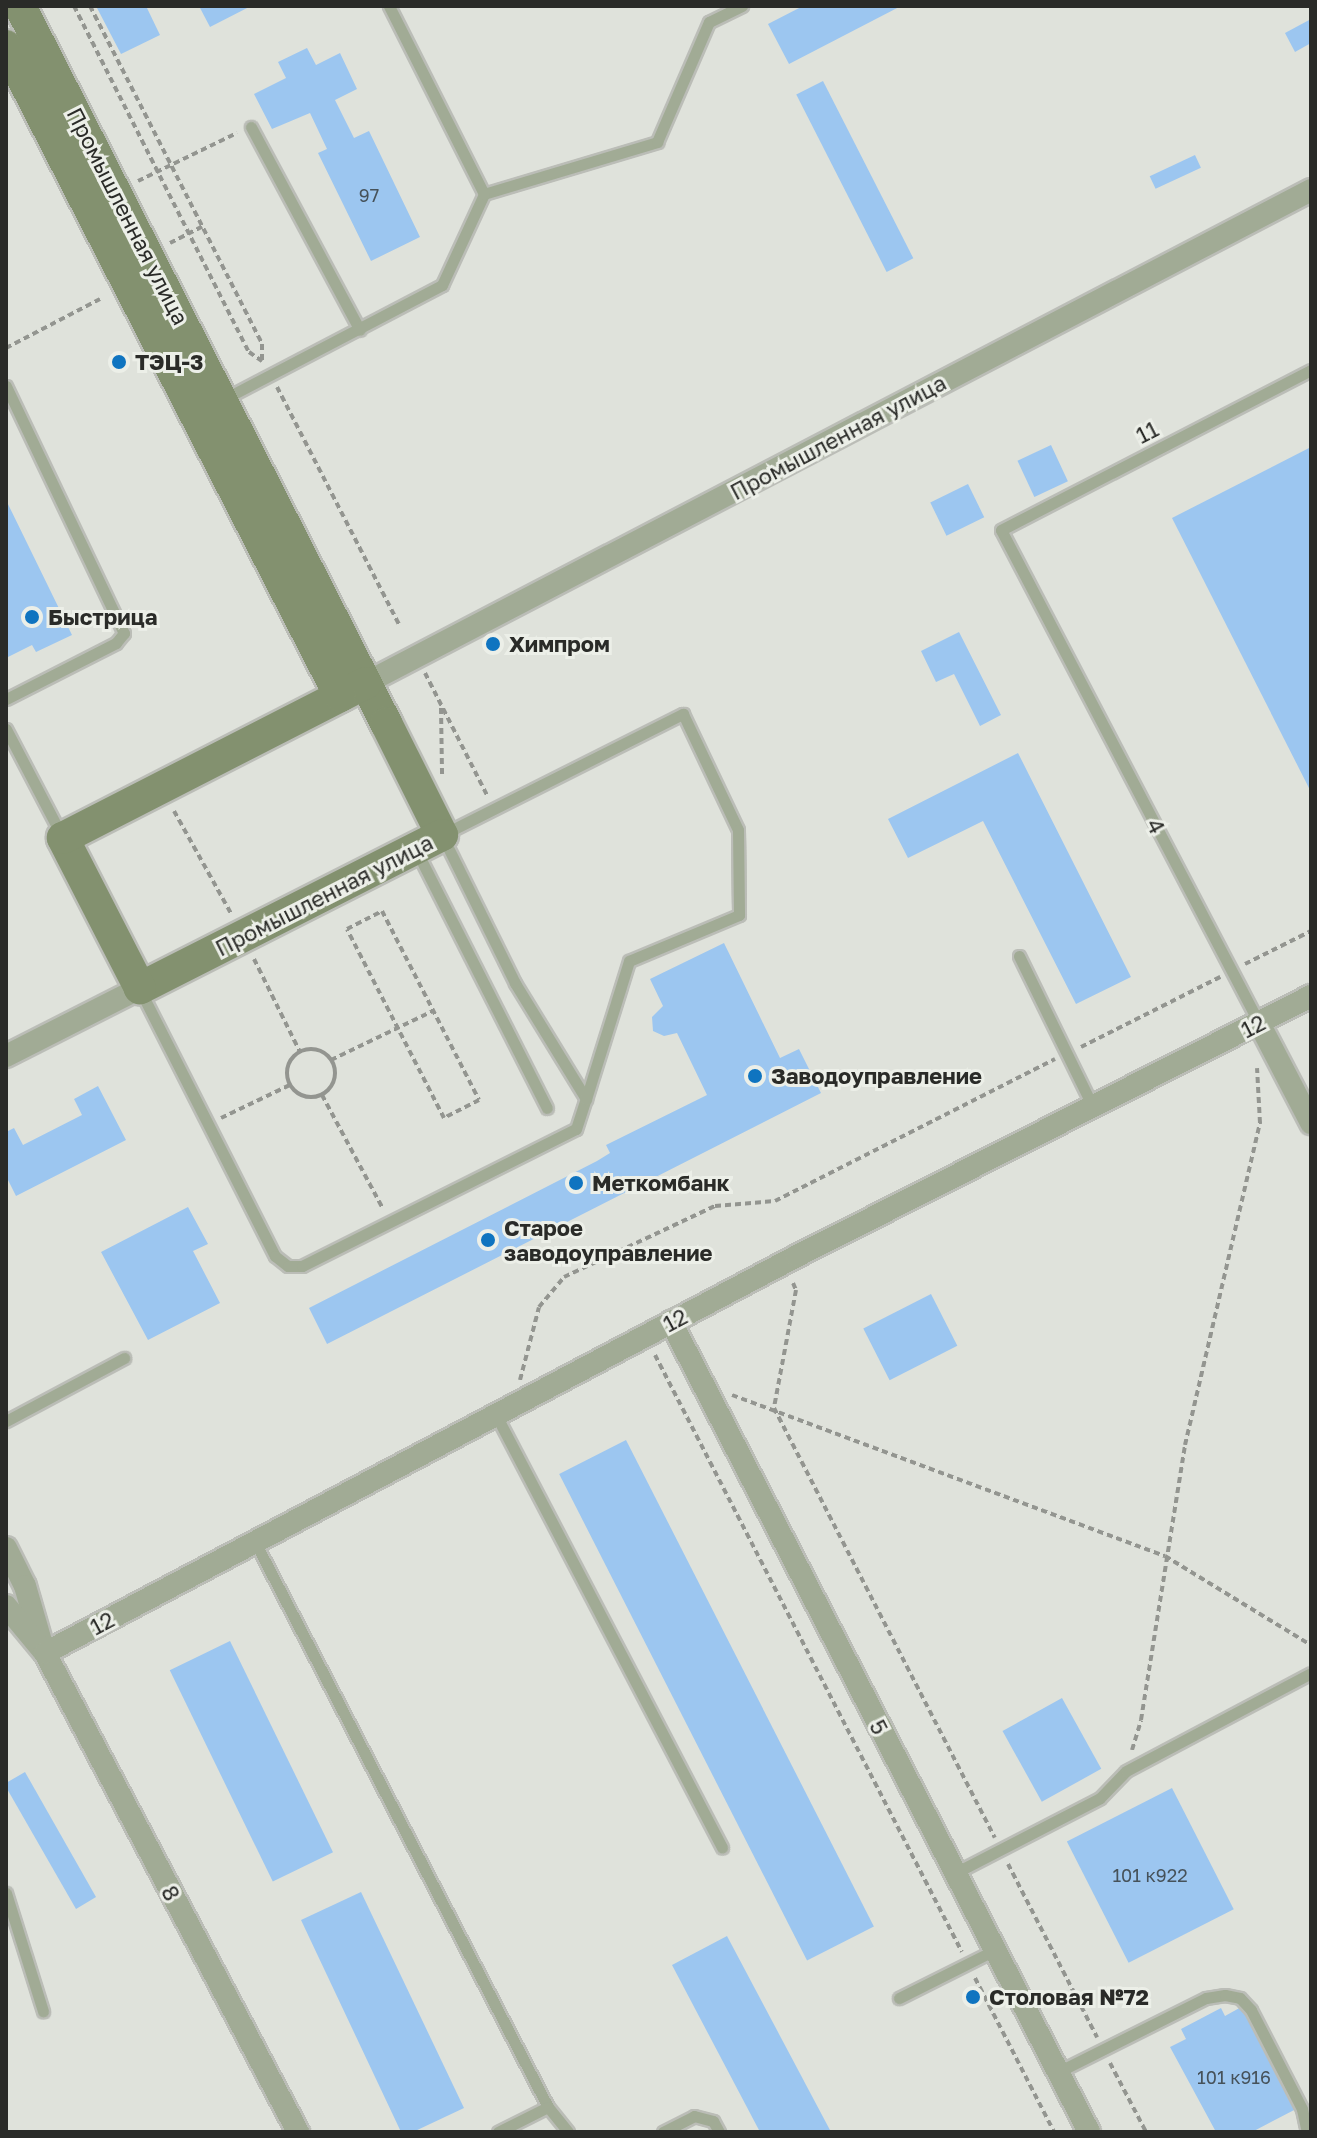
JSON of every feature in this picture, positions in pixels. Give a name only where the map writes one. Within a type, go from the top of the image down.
[{"type":"street","name":"Промышленная улица","points":[[20,6],[208,407]]},
{"type":"street","name":"Промышленная улица","points":[[6,46],[208,407],[429,841],[6,1056]]},
{"type":"street","name":"Промышленная улица","points":[[63,838],[1311,190]]},
{"type":"street","points":[[63,838],[140,988]]},
{"type":"street","name":"12","points":[[45,1653],[645,1335],[1311,996]]},
{"type":"street","name":"4","points":[[1259,1023],[1311,1123]]},
{"type":"street","name":"5","points":[[671,1322],[1089,2132]]},
{"type":"street","points":[[6,1548],[25,1586],[45,1653]]},
{"type":"street","points":[[6,1606],[45,1653]]},
{"type":"street","name":"8","points":[[45,1653],[298,2132]]},
{"type":"lane","points":[[389,6],[484,194]]},
{"type":"lane","points":[[208,407],[442,285],[484,194],[657,142],[709,22],[742,6]]},
{"type":"lane","points":[[251,127],[360,330]]},
{"type":"lane","name":"11","points":[[1001,530],[1311,370]]},
{"type":"lane","points":[[6,386],[124,633],[116,643],[6,699]]},
{"type":"lane","name":"4","points":[[1001,530],[1259,1023]]},
{"type":"lane","points":[[140,988],[275,1256],[288,1266],[302,1266],[576,1129],[629,961],[739,915],[738,830],[683,714],[429,841]]},
{"type":"lane","points":[[6,729],[63,838]]},
{"type":"lane","points":[[429,841],[586,1099]]},
{"type":"lane","points":[[429,841],[547,1108]]},
{"type":"lane","points":[[1019,956],[1093,1107]]},
{"type":"lane","points":[[6,1421],[124,1358]]},
{"type":"lane","points":[[505,1410],[722,1847]]},
{"type":"lane","points":[[255,1542],[548,2107],[568,2132]]},
{"type":"lane","points":[[955,1873],[1100,1798],[1126,1771],[1311,1673]]},
{"type":"lane","points":[[6,1893],[43,2011]]},
{"type":"lane","points":[[899,1998],[995,1950]]},
{"type":"lane","points":[[1058,2072],[1206,1998],[1225,1995],[1240,1998],[1251,2010],[1302,2109],[1307,2132]]},
{"type":"lane","points":[[498,2132],[548,2107]]},
{"type":"lane","points":[[663,2132],[694,2116],[713,2121],[719,2132]]},
{"type":"path","points":[[74,6],[249,352],[262,361],[262,344],[90,6]]},
{"type":"path","points":[[140,182],[251,127]]},
{"type":"path","points":[[168,244],[202,227]]},
{"type":"path","points":[[6,348],[100,299]]},
{"type":"path","points":[[276,385],[400,626]]},
{"type":"path","points":[[420,663],[494,808]]},
{"type":"path","points":[[441,705],[442,777]]},
{"type":"path","points":[[382,911],[479,1100],[444,1118],[398,1028],[347,929],[382,911]]},
{"type":"path","points":[[1243,965],[1311,931]]},
{"type":"path","points":[[505,1410],[539,1307],[564,1277],[715,1206],[775,1201],[1230,972]]},
{"type":"path","points":[[331,1060],[433,1011]]},
{"type":"path","points":[[321,1051],[331,1060],[335,1075],[329,1090],[322,1095],[301,1095],[290,1085],[287,1070],[300,1052],[321,1051]]},
{"type":"path","points":[[1126,1771],[1141,1720],[1185,1445],[1260,1123],[1257,1067]]},
{"type":"path","points":[[208,1124],[290,1085]]},
{"type":"path","points":[[322,1095],[389,1222]]},
{"type":"path","points":[[784,1263],[796,1290],[774,1408],[1146,2132]]},
{"type":"path","points":[[645,1335],[1054,2132]]},
{"type":"path","points":[[703,1387],[774,1408],[1165,1556],[1311,1645]]},
{"type":"building","points":[[96,6],[146,6],[160,35],[121,54]]},
{"type":"building","points":[[199,6],[251,6],[210,27]]},
{"type":"building","points":[[803,6],[901,6],[789,64],[768,24]]},
{"type":"building","points":[[1311,19],[1311,43],[1295,52],[1285,33]]},
{"type":"building","points":[[307,48],[316,65],[340,53],[357,89],[335,100],[354,138],[369,131],[420,237],[371,261],[318,153],[327,149],[310,113],[272,129],[254,94],[286,78],[278,62]]},
{"type":"building","points":[[823,81],[913,258],[887,272],[796,95]]},
{"type":"building","points":[[1195,155],[1201,168],[1156,189],[1150,176]]},
{"type":"building","points":[[1051,445],[1068,481],[1034,497],[1017,461]]},
{"type":"building","points":[[1311,447],[1311,792],[1172,518]]},
{"type":"building","points":[[968,484],[984,517],[946,536],[930,502]]},
{"type":"building","points":[[6,500],[72,635],[36,652],[32,645],[6,658]]},
{"type":"building","points":[[959,632],[1001,715],[980,726],[954,674],[936,682],[921,651]]},
{"type":"building","points":[[1018,753],[1131,977],[1076,1004],[983,821],[908,858],[888,819]]},
{"type":"building","name":"Заводоуправление","points":[[724,943],[780,1058],[799,1049],[821,1093],[327,1344],[309,1308],[597,1161],[610,1153],[606,1145],[707,1095],[677,1033],[664,1036],[653,1031],[652,1017],[663,1006],[650,979]]},
{"type":"building","points":[[98,1086],[126,1140],[16,1196],[6,1176],[6,1132],[14,1128],[23,1145],[82,1115],[74,1099]]},
{"type":"building","points":[[188,1207],[208,1244],[193,1251],[220,1303],[148,1340],[101,1252]]},
{"type":"building","points":[[931,1294],[957,1346],[890,1380],[863,1329]]},
{"type":"building","points":[[626,1440],[874,1926],[807,1961],[559,1474]]},
{"type":"building","points":[[230,1641],[333,1852],[273,1882],[170,1670]]},
{"type":"building","points":[[1062,1698],[1101,1769],[1042,1802],[1003,1731]]},
{"type":"building","points":[[25,1772],[96,1897],[76,1909],[6,1787],[6,1783]]},
{"type":"building","points":[[1172,1788],[1234,1909],[1129,1963],[1067,1842]]},
{"type":"building","points":[[361,1892],[464,2108],[413,2132],[401,2132],[301,1920]]},
{"type":"building","points":[[727,1936],[831,2132],[760,2132],[672,1965]]},
{"type":"building","points":[[1243,2006],[1298,2108],[1252,2132],[1216,2132],[1170,2047],[1186,2039],[1181,2029],[1221,2008],[1225,2016]]},
{"type":"place","name":"ТЭЦ-3","points":[[119,362]]},
{"type":"place","name":"Быстрица","points":[[32,617]]},
{"type":"place","name":"Химпром","points":[[493,644]]},
{"type":"place","name":"Заводоуправление","points":[[755,1076]]},
{"type":"place","name":"Меткомбанк","points":[[576,1183]]},
{"type":"place","name":"Старое заводоуправление","points":[[488,1240]]},
{"type":"place","name":"Столовая №72","points":[[973,1997]]}]
